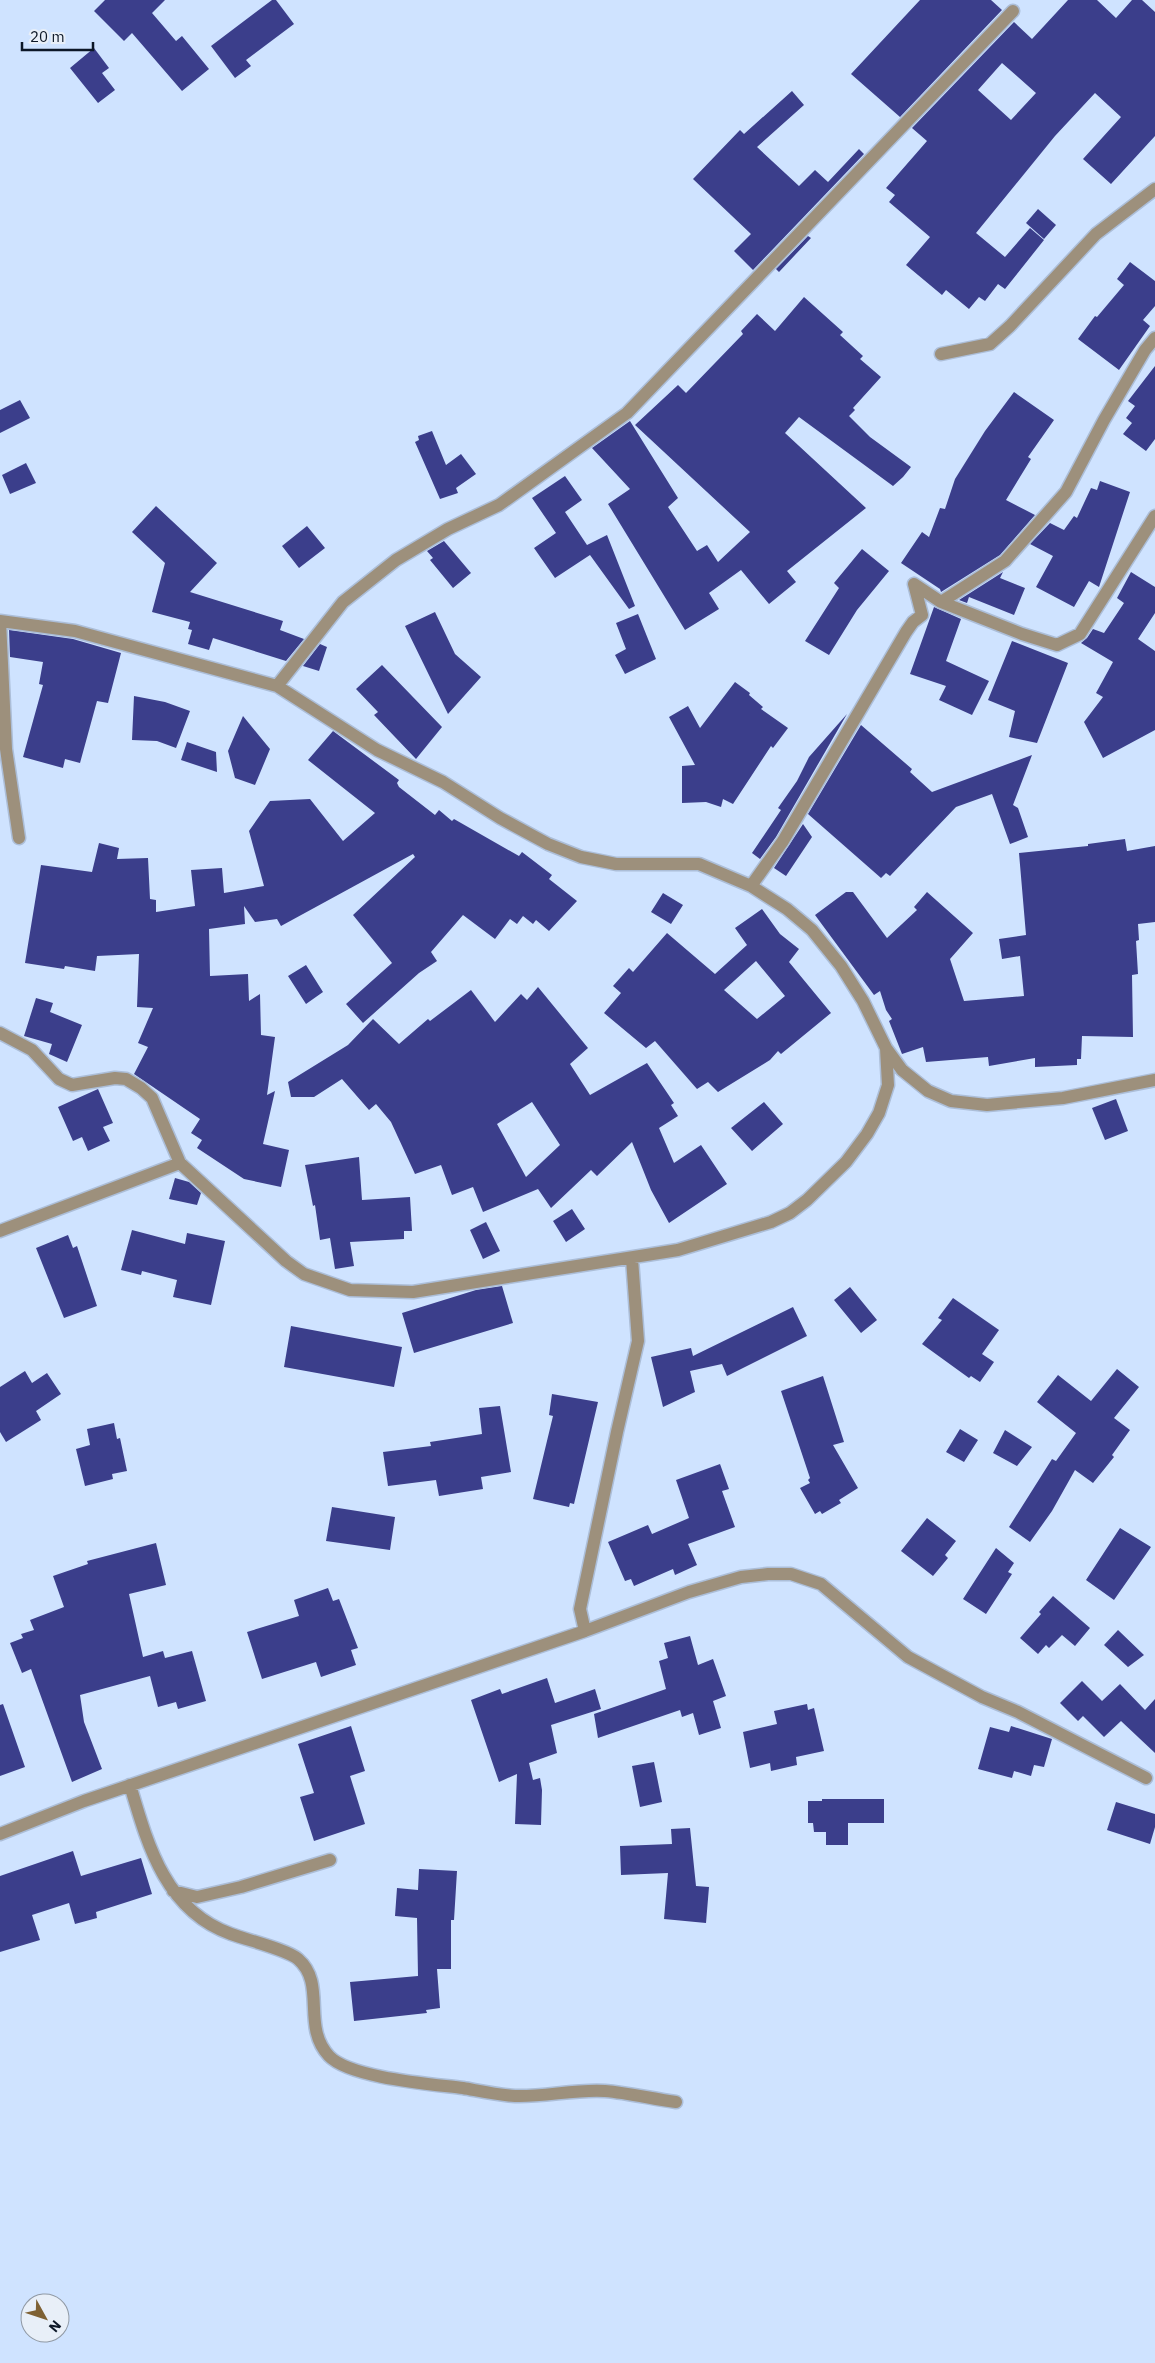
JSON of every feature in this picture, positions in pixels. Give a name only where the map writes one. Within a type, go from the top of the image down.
[{"type":"street","points":[[277,686],[343,602],[396,560],[448,529],[499,505],[627,413],[1013,11]]},
{"type":"street","points":[[941,354],[990,344],[1096,234],[1155,189]]},
{"type":"street","points":[[940,602],[1005,561],[1066,492],[1104,420],[1145,350],[1155,338]]},
{"type":"street","points":[[751,886],[783,841],[906,632],[913,622],[922,616],[914,584],[940,602],[1022,634],[1056,645],[1080,634],[1155,516]]},
{"type":"street","points":[[19,838],[3,748],[0,621],[75,631],[277,686],[378,750],[443,782],[500,818],[548,844],[581,857],[616,864],[699,864],[751,886],[788,909],[812,930],[846,973],[863,1001],[886,1048],[909,1075],[928,1091],[951,1101],[987,1104],[1063,1098],[1155,1080]]},
{"type":"street","points":[[0,1033],[32,1050],[59,1079],[72,1085],[115,1078],[126,1079],[141,1088],[152,1098],[180,1163],[286,1262],[304,1274],[350,1290],[413,1292],[436,1290],[487,1279],[632,1259],[678,1250],[771,1222],[790,1213],[807,1200],[846,1162],[867,1134],[879,1113],[888,1085],[886,1048]]},
{"type":"street","points":[[0,1231],[180,1163]]},
{"type":"street","points":[[585,1631],[580,1608],[638,1341],[632,1259]]},
{"type":"street","points":[[0,1834],[130,1785],[585,1631],[689,1592],[741,1577],[768,1574],[791,1574],[821,1584],[908,1657],[982,1697],[1018,1712],[1146,1778]]},
{"type":"street","points":[[130,1785],[142,1824],[162,1875],[180,1901],[197,1917],[225,1932],[284,1951],[297,1958],[309,1972],[313,1991],[313,2021],[318,2042],[330,2057],[363,2073],[404,2081],[515,2096],[605,2091],[676,2102]]},
{"type":"street","points":[[172,1891],[197,1897],[241,1887],[330,1860]]},
{"type":"building","points":[[105,0],[165,0],[152,13],[176,41],[182,36],[209,69],[182,91],[132,33],[124,41],[94,11]]},
{"type":"building","points":[[272,0],[276,0],[294,24],[246,60],[251,66],[235,78],[211,46]]},
{"type":"building","points":[[920,0],[991,0],[1002,10],[900,117],[851,74]]},
{"type":"building","points":[[1068,0],[1097,0],[1116,18],[1132,0],[1142,0],[1155,12],[1155,136],[1111,184],[1083,159],[1121,117],[1095,93],[1055,136],[976,233],[1005,257],[1030,228],[1044,240],[1005,289],[998,284],[985,301],[979,297],[969,309],[946,290],[942,295],[906,265],[930,237],[889,202],[895,195],[886,188],[927,141],[912,128],[1014,22],[1032,39]],"holes":[[[1002,63],[1036,93],[1011,120],[978,90]]]},
{"type":"building","points":[[94,48],[109,68],[102,73],[115,90],[98,103],[70,68]]},
{"type":"building","points":[[792,91],[804,105],[757,147],[799,186],[815,170],[828,182],[859,149],[864,154],[753,270],[734,251],[751,234],[693,179],[740,130],[744,134]]},
{"type":"building","points":[[1038,209],[1056,225],[1044,239],[1026,223]]},
{"type":"building","points":[[808,236],[811,238],[779,272],[776,269]]},
{"type":"building","points":[[1130,262],[1155,281],[1155,306],[1143,320],[1150,326],[1119,370],[1078,339],[1095,316],[1097,317],[1124,285],[1117,279]]},
{"type":"building","points":[[804,297],[843,332],[840,335],[863,356],[860,359],[881,377],[853,408],[855,410],[849,416],[870,437],[911,467],[893,486],[799,417],[785,433],[866,508],[787,571],[796,582],[769,604],[741,570],[709,593],[719,609],[685,630],[608,504],[630,489],[592,448],[630,421],[678,498],[668,507],[697,551],[707,545],[718,562],[750,532],[635,425],[678,385],[686,393],[743,334],[741,331],[757,314],[775,331]]},
{"type":"building","points":[[1155,366],[1155,439],[1146,451],[1123,434],[1132,423],[1126,418],[1135,406],[1128,401]]},
{"type":"building","points":[[1014,392],[1054,420],[1028,457],[1031,459],[1006,500],[1035,515],[1000,555],[941,592],[940,589],[901,563],[922,532],[929,537],[940,508],[945,509],[955,479],[985,431]]},
{"type":"building","points":[[20,400],[30,418],[0,433],[0,410]]},
{"type":"building","points":[[432,431],[446,465],[461,454],[476,474],[456,488],[458,493],[440,499],[415,442],[419,440],[418,436]]},
{"type":"building","points":[[26,463],[36,483],[10,494],[2,475]]},
{"type":"building","points":[[565,476],[582,500],[565,512],[587,545],[607,535],[635,606],[629,609],[590,555],[555,578],[534,548],[556,533],[532,498]]},
{"type":"building","points":[[1100,481],[1130,492],[1099,587],[1089,581],[1074,607],[1036,587],[1053,556],[1030,544],[1050,523],[1064,530],[1074,516],[1077,518],[1091,488],[1097,490]]},
{"type":"building","points":[[156,506],[217,563],[190,592],[283,621],[280,630],[304,639],[286,661],[213,638],[209,650],[188,644],[192,630],[188,629],[190,622],[152,612],[165,563],[132,532]]},
{"type":"building","points":[[307,526],[325,548],[299,568],[282,546]]},
{"type":"building","points":[[444,541],[471,573],[453,588],[430,560],[433,558],[427,551]]},
{"type":"building","points":[[862,549],[889,571],[857,610],[829,655],[805,641],[839,588],[834,583]]},
{"type":"building","points":[[1003,572],[1000,578],[1025,588],[1014,615],[969,597],[967,603],[959,600]]},
{"type":"building","points":[[1131,572],[1155,587],[1155,613],[1138,639],[1155,651],[1155,730],[1103,758],[1084,722],[1103,697],[1096,693],[1113,662],[1081,643],[1093,629],[1104,633],[1124,603],[1117,598]]},
{"type":"building","points":[[934,607],[961,619],[946,661],[989,681],[972,715],[939,700],[946,686],[910,674]]},
{"type":"building","points":[[435,612],[455,654],[481,677],[448,714],[405,626]]},
{"type":"building","points":[[638,614],[656,659],[625,674],[615,655],[626,649],[616,623]]},
{"type":"building","points":[[9,630],[73,639],[121,653],[108,703],[97,701],[80,763],[65,759],[63,768],[23,757],[43,685],[39,684],[43,662],[10,657]]},
{"type":"building","points":[[1012,641],[1068,663],[1037,743],[1009,737],[1015,711],[988,700]]},
{"type":"building","points":[[320,644],[327,647],[319,671],[303,666]]},
{"type":"building","points":[[382,665],[442,727],[416,759],[374,715],[378,712],[356,689]]},
{"type":"building","points":[[735,682],[750,693],[749,695],[763,707],[761,709],[788,728],[773,748],[771,746],[733,804],[723,799],[721,807],[706,802],[682,803],[682,766],[695,765],[669,717],[688,706],[700,728]]},
{"type":"building","points":[[134,696],[165,702],[190,711],[176,748],[157,741],[132,740]]},
{"type":"building","points":[[847,714],[776,837],[760,859],[752,853],[781,810],[778,808],[797,781],[809,757]]},
{"type":"building","points":[[243,716],[270,749],[255,785],[235,778],[228,751]]},
{"type":"building","points":[[861,725],[912,769],[910,772],[932,792],[1032,755],[1013,805],[1018,808],[1028,837],[1010,844],[992,794],[956,807],[890,876],[886,873],[881,878],[808,814]]},
{"type":"building","points":[[333,731],[399,780],[397,783],[399,787],[435,815],[439,810],[452,821],[454,819],[519,856],[522,852],[552,875],[549,879],[577,901],[549,931],[536,920],[533,924],[523,916],[517,924],[510,919],[495,939],[463,915],[431,952],[437,961],[419,973],[363,1023],[346,1004],[392,963],[353,915],[415,857],[413,854],[281,926],[277,919],[255,922],[244,906],[245,924],[209,929],[210,976],[248,974],[249,1001],[260,994],[261,1035],[275,1037],[267,1095],[275,1091],[263,1144],[289,1150],[281,1187],[244,1179],[197,1148],[202,1140],[191,1133],[200,1119],[134,1074],[148,1047],[138,1043],[153,1008],[137,1007],[139,954],[97,956],[95,971],[65,966],[64,969],[25,963],[41,865],[92,872],[99,843],[119,848],[117,859],[148,858],[150,899],[156,900],[156,912],[195,906],[191,870],[222,868],[224,893],[264,886],[249,831],[270,801],[310,799],[343,841],[375,813],[308,760]]},
{"type":"building","points":[[187,742],[216,752],[217,772],[181,760]]},
{"type":"building","points":[[803,824],[812,837],[786,876],[774,868]]},
{"type":"building","points":[[1125,839],[1127,851],[1155,846],[1155,922],[1138,924],[1139,940],[1136,941],[1138,974],[1132,975],[1133,1037],[1082,1036],[1081,1059],[1077,1059],[1077,1065],[1035,1067],[1035,1058],[989,1066],[988,1057],[926,1062],[923,1047],[902,1054],[889,1021],[892,1019],[886,1010],[880,991],[874,995],[815,915],[846,892],[853,892],[887,938],[917,910],[914,907],[927,892],[973,933],[950,959],[964,1001],[1024,996],[1020,956],[1002,959],[999,939],[1026,935],[1019,853],[1088,846],[1088,844]]},
{"type":"building","points":[[663,893],[683,905],[671,924],[651,912]]},
{"type":"building","points":[[762,909],[780,934],[799,949],[789,962],[831,1013],[781,1054],[778,1051],[770,1060],[718,1092],[708,1082],[697,1089],[655,1041],[646,1048],[604,1013],[621,993],[613,986],[629,968],[633,972],[667,933],[715,974],[747,945],[735,928]],"holes":[[[756,961],[785,996],[757,1019],[724,990]]]},
{"type":"building","points":[[306,965],[323,992],[306,1004],[288,976]]},
{"type":"building","points":[[538,987],[588,1048],[570,1064],[590,1095],[647,1063],[674,1103],[671,1105],[678,1116],[659,1128],[674,1163],[701,1145],[727,1184],[669,1223],[651,1190],[632,1142],[597,1176],[591,1170],[551,1208],[538,1189],[483,1212],[473,1187],[452,1195],[441,1165],[415,1174],[391,1122],[376,1104],[369,1110],[342,1079],[314,1097],[291,1097],[288,1082],[348,1045],[373,1019],[399,1044],[428,1019],[430,1021],[471,990],[495,1022],[521,994],[527,1000]],"holes":[[[532,1102],[560,1145],[526,1177],[497,1124]]]},
{"type":"building","points":[[36,998],[53,1003],[50,1012],[82,1025],[67,1062],[49,1054],[52,1044],[24,1036]]},
{"type":"building","points":[[98,1089],[113,1123],[103,1127],[110,1141],[88,1151],[82,1137],[73,1141],[58,1107]]},
{"type":"building","points":[[1116,1099],[1128,1131],[1105,1140],[1092,1108]]},
{"type":"building","points":[[764,1102],[783,1124],[752,1151],[731,1128]]},
{"type":"building","points":[[359,1157],[362,1200],[410,1197],[412,1231],[404,1231],[404,1239],[350,1242],[354,1266],[335,1269],[330,1238],[320,1240],[315,1205],[313,1206],[305,1165]]},
{"type":"building","points":[[175,1178],[189,1182],[201,1193],[197,1205],[169,1199]]},
{"type":"building","points":[[572,1209],[585,1229],[566,1242],[553,1221]]},
{"type":"building","points":[[486,1222],[500,1251],[483,1259],[470,1230]]},
{"type":"building","points":[[132,1230],[185,1244],[187,1233],[225,1241],[211,1305],[173,1297],[177,1280],[142,1271],[141,1275],[121,1270]]},
{"type":"building","points":[[68,1235],[73,1248],[77,1246],[97,1306],[64,1318],[36,1248]]},
{"type":"building","points":[[502,1286],[513,1323],[414,1353],[402,1313],[476,1290]]},
{"type":"building","points":[[850,1287],[877,1320],[861,1333],[834,1300]]},
{"type":"building","points":[[953,1298],[999,1330],[982,1354],[994,1362],[980,1382],[971,1376],[969,1378],[922,1344],[942,1320],[938,1318]]},
{"type":"building","points":[[793,1307],[807,1336],[727,1376],[722,1364],[690,1371],[695,1392],[663,1407],[651,1357],[691,1348],[693,1356]]},
{"type":"building","points":[[291,1326],[402,1347],[394,1387],[284,1367]]},
{"type":"building","points":[[1117,1369],[1139,1387],[1114,1418],[1130,1430],[1112,1455],[1114,1457],[1093,1483],[1075,1470],[1052,1511],[1030,1542],[1009,1527],[1052,1459],[1056,1461],[1076,1433],[1037,1402],[1058,1375],[1091,1401]]},
{"type":"building","points":[[25,1371],[32,1383],[47,1373],[61,1394],[36,1411],[41,1420],[6,1442],[0,1432],[0,1387]]},
{"type":"building","points":[[823,1376],[844,1442],[833,1445],[858,1488],[839,1500],[841,1503],[822,1514],[820,1511],[815,1514],[800,1488],[810,1483],[808,1480],[810,1478],[781,1391]]},
{"type":"building","points":[[552,1394],[598,1402],[574,1504],[570,1503],[569,1507],[533,1499],[553,1416],[549,1415]]},
{"type":"building","points":[[500,1406],[511,1472],[481,1477],[483,1489],[439,1496],[436,1480],[388,1486],[383,1452],[431,1446],[430,1442],[482,1434],[479,1408]]},
{"type":"building","points":[[114,1423],[117,1439],[120,1438],[127,1471],[112,1474],[113,1479],[85,1486],[76,1449],[90,1445],[87,1429]]},
{"type":"building","points":[[960,1429],[978,1440],[964,1462],[946,1452]]},
{"type":"building","points":[[1005,1430],[1032,1447],[1017,1466],[993,1453]]},
{"type":"building","points":[[720,1464],[729,1489],[722,1491],[735,1527],[688,1544],[697,1565],[675,1575],[673,1569],[634,1586],[631,1579],[625,1581],[608,1542],[648,1525],[652,1534],[689,1518],[676,1480]]},
{"type":"building","points":[[332,1507],[395,1517],[390,1550],[326,1541]]},
{"type":"building","points":[[927,1518],[956,1541],[945,1555],[948,1558],[933,1576],[901,1551]]},
{"type":"building","points":[[1120,1528],[1151,1547],[1114,1600],[1086,1580]]},
{"type":"building","points":[[156,1543],[166,1585],[129,1594],[143,1657],[163,1651],[165,1658],[192,1651],[206,1701],[178,1709],[176,1702],[158,1707],[150,1676],[80,1695],[84,1722],[102,1769],[72,1782],[31,1669],[22,1673],[10,1643],[23,1638],[21,1634],[34,1630],[30,1620],[64,1607],[53,1576],[88,1564],[87,1561]]},
{"type":"building","points":[[996,1548],[1014,1563],[1008,1572],[1012,1574],[986,1614],[963,1599]]},
{"type":"building","points":[[328,1588],[333,1601],[339,1599],[358,1648],[351,1650],[356,1665],[321,1677],[316,1662],[262,1679],[247,1632],[299,1616],[294,1600]]},
{"type":"building","points":[[1053,1596],[1090,1628],[1075,1646],[1062,1635],[1049,1648],[1046,1645],[1038,1654],[1020,1638],[1041,1614],[1039,1612]]},
{"type":"building","points":[[1118,1630],[1144,1655],[1128,1667],[1104,1645]]},
{"type":"building","points":[[690,1636],[698,1665],[713,1659],[726,1696],[713,1701],[721,1728],[699,1735],[693,1713],[682,1717],[680,1710],[598,1738],[594,1714],[666,1689],[659,1661],[668,1658],[664,1643]]},
{"type":"building","points":[[547,1678],[555,1703],[595,1689],[601,1709],[551,1725],[557,1753],[529,1763],[533,1780],[540,1778],[542,1790],[541,1825],[515,1824],[517,1774],[499,1782],[471,1700],[500,1689],[502,1694]]},
{"type":"building","points":[[1082,1681],[1102,1701],[1120,1684],[1145,1710],[1155,1699],[1155,1753],[1121,1721],[1104,1737],[1083,1716],[1078,1721],[1060,1703]]},
{"type":"building","points":[[3,1704],[25,1767],[0,1776],[0,1705]]},
{"type":"building","points":[[807,1704],[808,1710],[814,1708],[824,1751],[796,1757],[797,1765],[771,1771],[770,1763],[750,1768],[743,1732],[777,1724],[774,1711]]},
{"type":"building","points":[[351,1726],[365,1771],[350,1776],[365,1824],[314,1841],[300,1797],[314,1793],[298,1744]]},
{"type":"building","points":[[1011,1726],[1052,1739],[1044,1767],[1034,1765],[1031,1776],[1014,1771],[1012,1778],[978,1769],[990,1727],[1009,1732]]},
{"type":"building","points":[[654,1762],[662,1802],[640,1807],[632,1766]]},
{"type":"building","points":[[822,1799],[884,1799],[884,1823],[848,1823],[848,1845],[826,1845],[826,1832],[814,1832],[813,1823],[808,1823],[808,1801],[822,1801]]},
{"type":"building","points":[[1116,1802],[1155,1814],[1155,1827],[1150,1844],[1107,1830]]},
{"type":"building","points":[[690,1828],[696,1886],[709,1887],[706,1923],[664,1919],[668,1873],[621,1875],[620,1846],[672,1844],[671,1829]]},
{"type":"building","points":[[73,1851],[81,1876],[141,1858],[152,1894],[96,1912],[97,1918],[75,1924],[69,1903],[32,1915],[40,1940],[0,1952],[0,1876]]},
{"type":"building","points":[[419,1869],[457,1871],[454,1920],[451,1920],[451,1969],[437,1969],[440,2008],[426,2010],[427,2013],[354,2021],[350,1982],[418,1976],[417,1918],[395,1916],[397,1888],[418,1890]]}]
